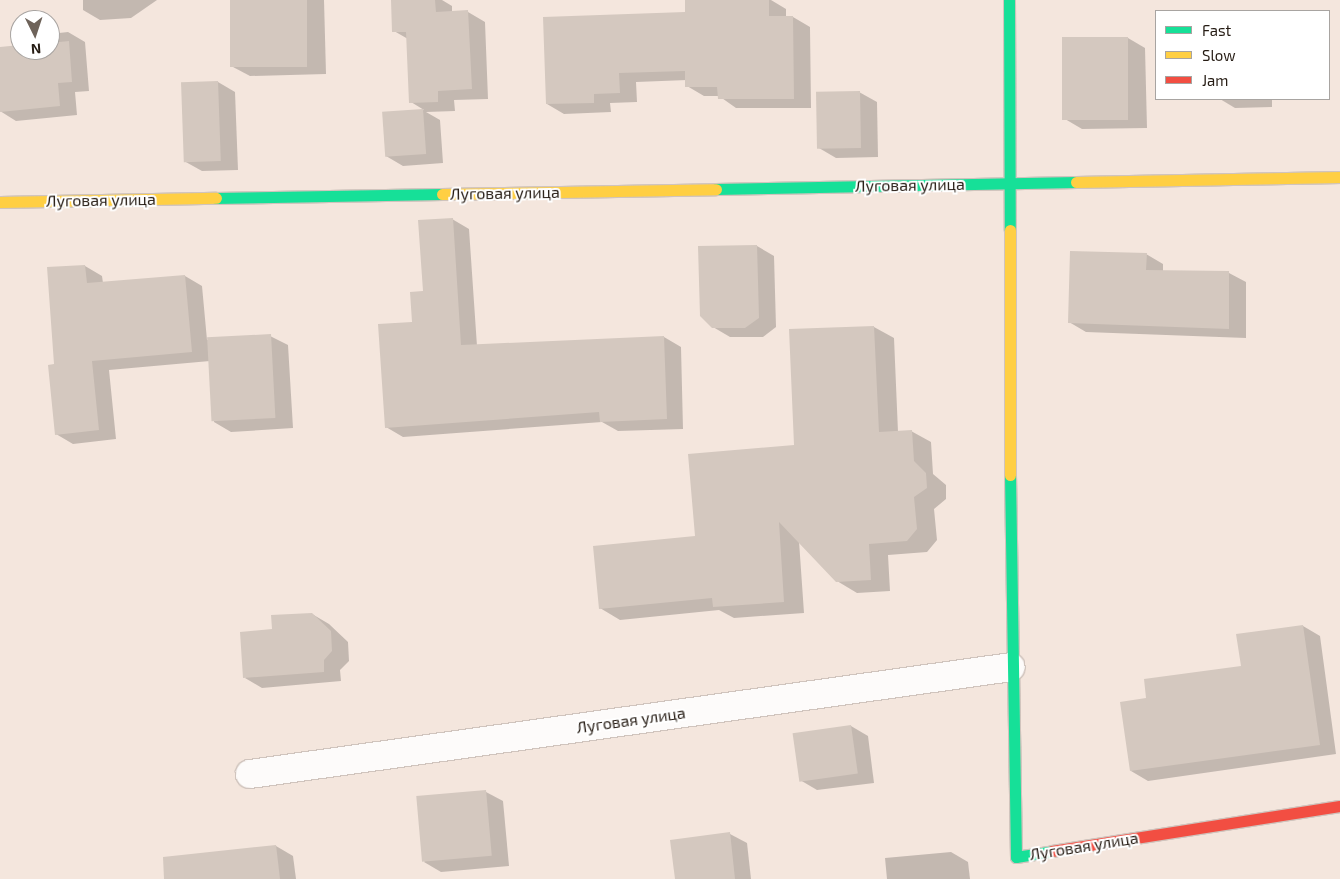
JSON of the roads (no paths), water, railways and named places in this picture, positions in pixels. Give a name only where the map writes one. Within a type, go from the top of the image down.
[{"type":"street","name":"Луговая улица","points":[[1009,0],[1011,667],[1016,857],[1340,806]]},
{"type":"street","name":"Луговая улица","points":[[0,202],[1340,177]]},
{"type":"street","name":"Луговая улица","points":[[250,774],[1011,667]]}]
